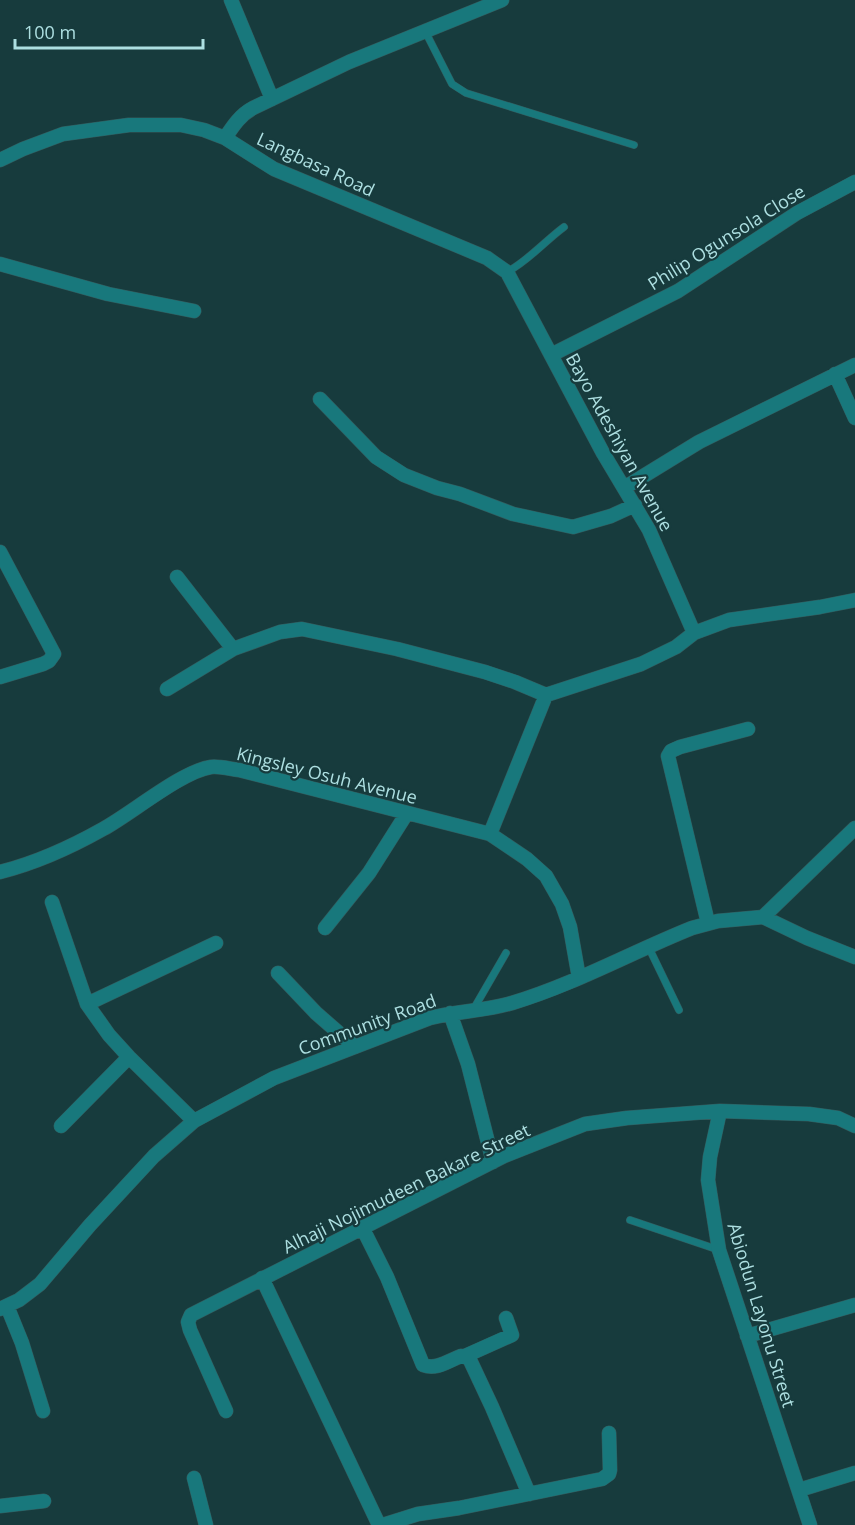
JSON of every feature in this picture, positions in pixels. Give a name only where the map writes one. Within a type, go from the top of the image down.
[{"type":"street","points":[[231,0],[272,99]]},
{"type":"street","points":[[225,138],[245,112],[349,62],[502,0]]},
{"type":"street","name":"Langbasa Road","points":[[0,160],[63,134],[129,125],[181,124],[225,138],[274,169],[487,258],[507,272]]},
{"type":"street","name":"Philip Ogunsola Close","points":[[551,355],[678,291],[797,213],[855,182]]},
{"type":"street","points":[[0,264],[108,294],[194,311]]},
{"type":"street","name":"Bayo Adeshiyan Avenue","points":[[507,272],[603,453],[635,505],[667,569],[694,633]]},
{"type":"street","points":[[624,488],[699,442],[855,365]]},
{"type":"street","points":[[836,374],[855,418]]},
{"type":"street","points":[[320,399],[376,457],[404,475],[513,514],[573,526],[611,516],[635,505]]},
{"type":"street","points":[[0,552],[54,654],[49,661],[43,664],[0,677]]},
{"type":"street","points":[[177,577],[233,649]]},
{"type":"street","points":[[167,688],[233,649],[293,629],[315,630],[397,649],[484,672],[546,695],[640,664],[676,647],[694,633],[729,620],[855,600]]},
{"type":"street","points":[[490,834],[546,695]]},
{"type":"street","points":[[708,923],[668,756],[671,751],[680,747],[748,729]]},
{"type":"street","name":"Kingsley Osuh Avenue","points":[[0,872],[65,849],[104,829],[189,776],[213,767],[239,770],[490,834],[527,859],[546,876],[562,904],[570,927],[579,978]]},
{"type":"street","points":[[325,928],[369,873],[407,813]]},
{"type":"street","points":[[855,828],[763,917],[855,957]]},
{"type":"street","points":[[52,902],[87,1004],[109,1035],[129,1057],[194,1121]]},
{"type":"street","name":"Community Road","points":[[3,1308],[28,1294],[40,1284],[90,1225],[154,1156],[194,1121],[274,1078],[410,1025],[450,1013],[509,1004],[579,978],[675,935],[708,923],[763,917]]},
{"type":"street","points":[[87,1004],[216,943]]},
{"type":"street","points":[[278,973],[316,1013],[356,1047]]},
{"type":"street","points":[[450,1013],[468,1064],[493,1162]]},
{"type":"street","points":[[61,1126],[129,1057]]},
{"type":"street","name":"Alhaji Nojimudeen Bakare Street","points":[[226,1411],[190,1330],[188,1319],[194,1313],[493,1162],[585,1124],[627,1118],[720,1111],[809,1114],[837,1118],[855,1126]]},
{"type":"street","name":"Abiodun Layonu Street","points":[[720,1111],[710,1157],[708,1180],[719,1250],[810,1525]]},
{"type":"street","points":[[362,1227],[387,1277],[423,1365],[438,1366],[512,1335],[506,1318]]},
{"type":"street","points":[[262,1278],[381,1525],[418,1514],[590,1483],[606,1477],[610,1470],[609,1433]]},
{"type":"street","points":[[747,1336],[855,1305]]},
{"type":"street","points":[[3,1308],[22,1343],[43,1411]]},
{"type":"street","points":[[465,1356],[471,1362],[492,1407],[529,1494]]},
{"type":"street","points":[[799,1490],[855,1473]]},
{"type":"street","points":[[194,1478],[206,1525]]},
{"type":"street","points":[[0,1506],[44,1501]]},
{"type":"lane","points":[[425,31],[452,84],[466,93],[634,145]]},
{"type":"lane","points":[[507,272],[521,265],[543,243],[564,227]]},
{"type":"lane","points":[[649,948],[680,1010]]},
{"type":"lane","points":[[473,1010],[506,953]]},
{"type":"lane","points":[[630,1220],[719,1250]]}]
